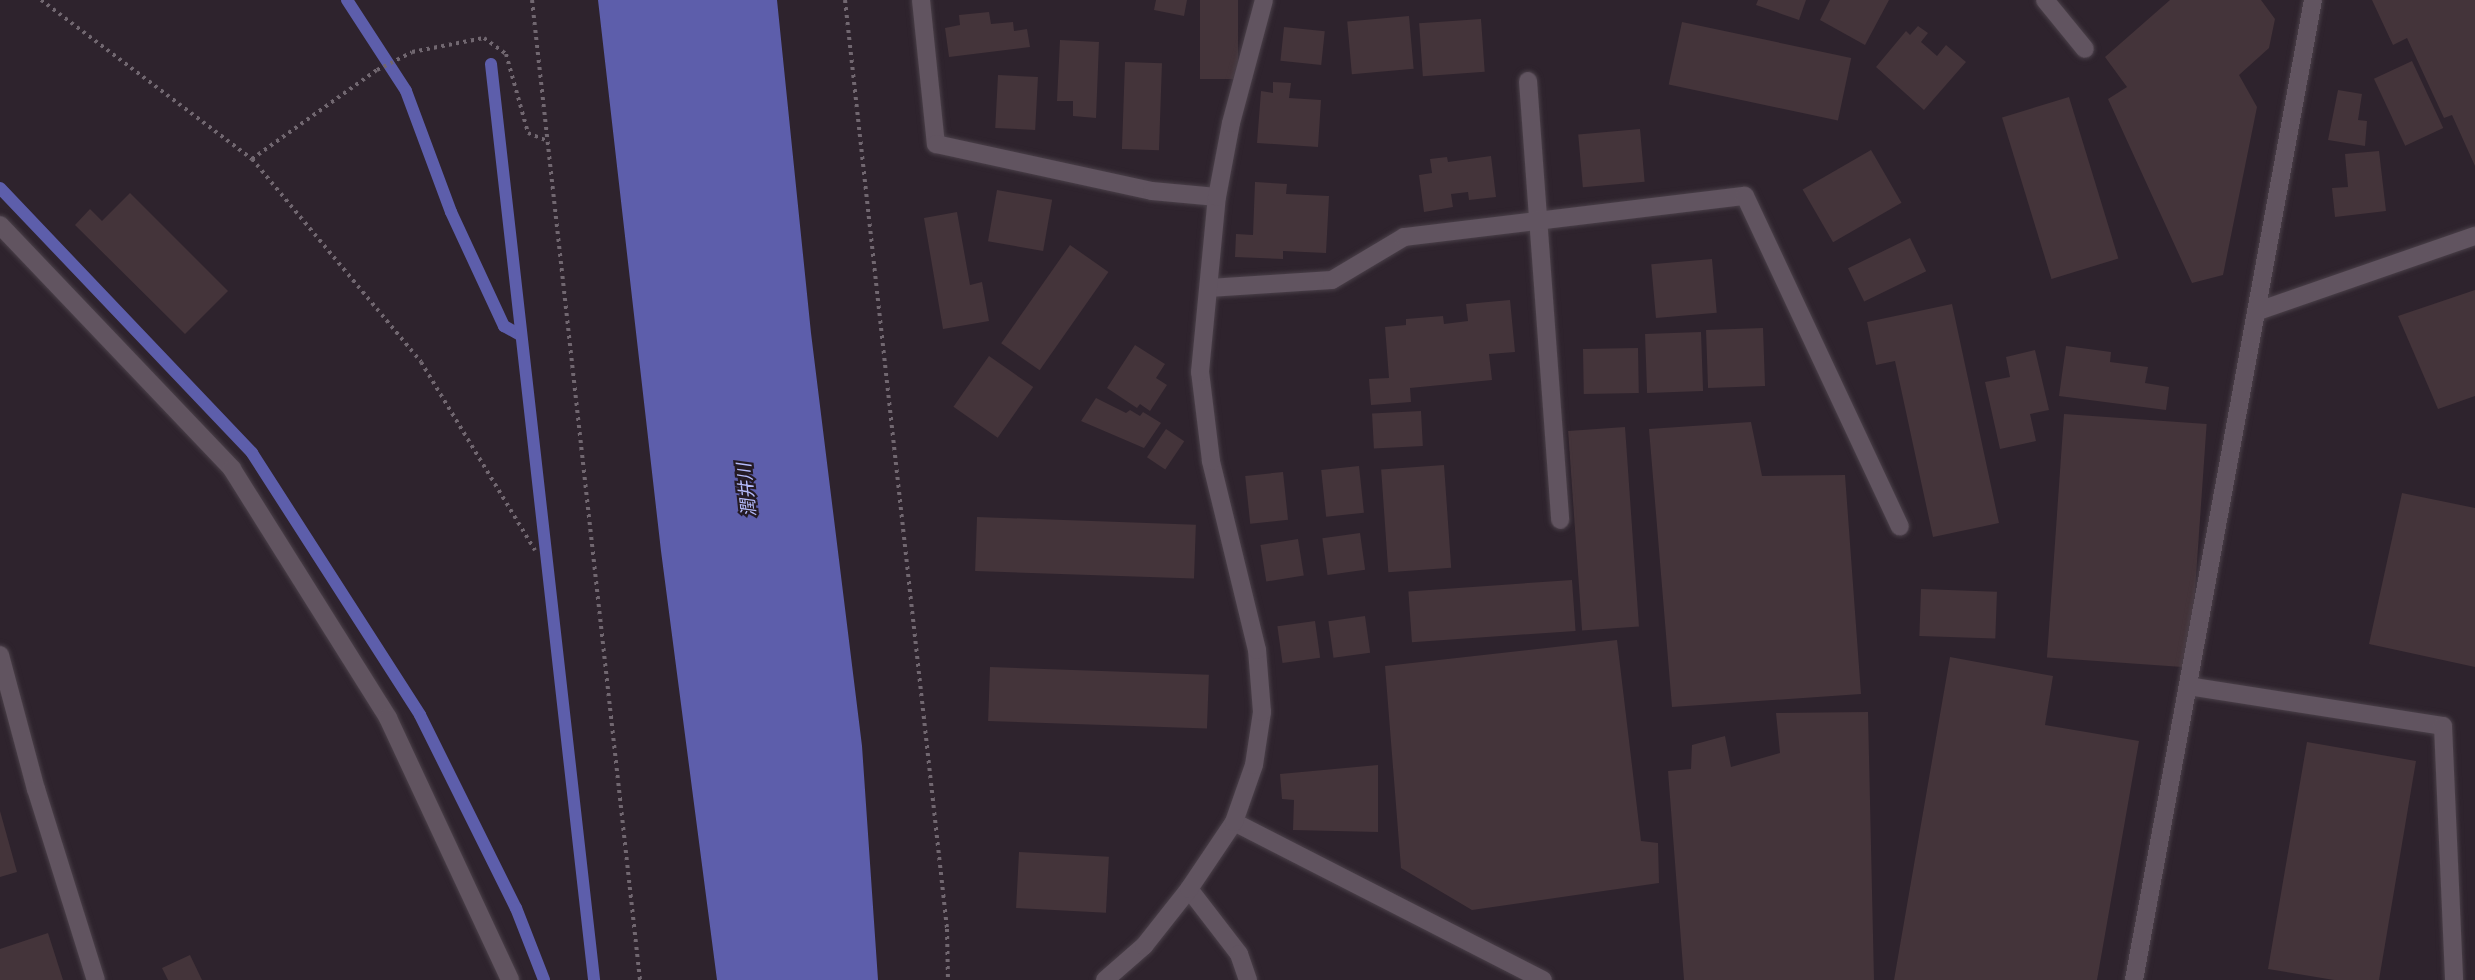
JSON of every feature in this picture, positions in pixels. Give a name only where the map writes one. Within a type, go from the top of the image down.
[{"type":"street","points":[[921,0],[936,144],[1152,191],[1217,197]]},
{"type":"street","points":[[1105,980],[1144,946],[1190,889],[1234,822],[1254,765],[1262,712],[1257,650],[1211,461],[1200,372],[1217,197],[1231,123],[1264,0]]},
{"type":"street","points":[[2045,0],[2085,50]]},
{"type":"street","points":[[2134,980],[2313,0]]},
{"type":"street","points":[[1528,81],[1560,520]]},
{"type":"street","points":[[1209,288],[1332,280],[1404,237],[1745,196],[1900,527]]},
{"type":"street","points":[[0,225],[231,469],[388,718],[510,980]]},
{"type":"street","points":[[2258,311],[2475,236]]},
{"type":"street","points":[[0,655],[36,789],[96,980]]},
{"type":"street","points":[[2188,686],[2443,726],[2454,980]]},
{"type":"street","points":[[1234,822],[1542,980]]},
{"type":"street","points":[[1190,889],[1239,954],[1248,980]]},
{"type":"path","points":[[41,0],[252,159],[421,362],[535,550]]},
{"type":"path","points":[[532,0],[640,980]]},
{"type":"path","points":[[846,1],[947,929],[948,980]]},
{"type":"path","points":[[252,159],[377,70],[412,52],[484,38],[506,54],[528,133],[548,141]]},
{"type":"water","name":"潤井川","points":[[598,0],[777,0],[811,333],[862,746],[878,980],[717,980],[661,551]]},
{"type":"building","points":[[1156,0],[1187,0],[1184,16],[1154,10]]},
{"type":"building","points":[[1200,0],[1238,0],[1238,79],[1200,79]]},
{"type":"building","points":[[1758,0],[1806,0],[1799,20],[1756,5]]},
{"type":"building","points":[[1830,0],[1889,0],[1865,45],[1820,20]]},
{"type":"building","points":[[2170,0],[2261,0],[2275,19],[2269,48],[2239,75],[2257,107],[2223,275],[2192,283],[2108,99],[2127,87],[2105,57]]},
{"type":"building","points":[[2372,0],[2475,0],[2475,166],[2452,115],[2444,118],[2407,38],[2393,45]]},
{"type":"building","points":[[989,12],[991,24],[1013,22],[1014,31],[1027,29],[1030,47],[949,57],[945,28],[960,25],[959,15]]},
{"type":"building","points":[[1409,16],[1414,69],[1352,74],[1347,21]]},
{"type":"building","points":[[1481,19],[1485,72],[1423,76],[1419,23]]},
{"type":"building","points":[[1682,22],[1851,58],[1838,121],[1669,85]]},
{"type":"building","points":[[1918,26],[1928,33],[1921,42],[1937,56],[1946,45],[1966,62],[1924,110],[1876,67],[1906,31],[1910,35]]},
{"type":"building","points":[[1284,27],[1325,31],[1321,65],[1280,61]]},
{"type":"building","points":[[1060,40],[1099,42],[1096,118],[1073,116],[1073,101],[1057,101]]},
{"type":"building","points":[[2412,61],[2443,128],[2405,146],[2374,79]]},
{"type":"building","points":[[1125,62],[1162,63],[1159,150],[1122,149]]},
{"type":"building","points":[[998,75],[1038,77],[1035,130],[995,128]]},
{"type":"building","points":[[1273,82],[1291,83],[1289,98],[1321,100],[1318,147],[1257,143],[1261,91],[1273,93]]},
{"type":"building","points":[[2338,90],[2362,94],[2358,120],[2367,121],[2365,146],[2328,140]]},
{"type":"building","points":[[2069,97],[2118,259],[2051,279],[2002,117]]},
{"type":"building","points":[[1640,129],[1645,182],[1583,187],[1578,134]]},
{"type":"building","points":[[1871,150],[1902,203],[1833,242],[1803,190]]},
{"type":"building","points":[[2379,151],[2386,211],[2335,217],[2332,188],[2348,187],[2345,154]]},
{"type":"building","points":[[1491,156],[1496,197],[1469,200],[1468,192],[1451,194],[1453,207],[1424,212],[1419,175],[1432,173],[1430,159],[1447,157],[1448,162]]},
{"type":"building","points":[[1255,182],[1287,184],[1286,194],[1329,196],[1326,253],[1283,251],[1283,259],[1235,257],[1236,234],[1253,235]]},
{"type":"building","points":[[997,190],[1052,200],[1043,251],[988,241]]},
{"type":"building","points":[[130,193],[228,291],[185,334],[75,225],[90,209],[102,221]]},
{"type":"building","points":[[957,212],[970,285],[982,282],[989,321],[943,329],[924,218]]},
{"type":"building","points":[[1910,238],[1926,271],[1864,302],[1848,268]]},
{"type":"building","points":[[1070,245],[1109,272],[1040,370],[1001,343]]},
{"type":"building","points":[[1712,259],[1717,313],[1656,318],[1651,264]]},
{"type":"building","points":[[2475,290],[2475,396],[2438,409],[2398,316]]},
{"type":"building","points":[[1510,300],[1515,352],[1489,354],[1492,380],[1410,388],[1411,402],[1371,405],[1369,379],[1389,378],[1385,327],[1406,325],[1406,319],[1443,316],[1444,324],[1468,321],[1466,304]]},
{"type":"building","points":[[1952,304],[1999,523],[1933,537],[1895,361],[1876,365],[1867,322]]},
{"type":"building","points":[[1763,328],[1765,386],[1708,388],[1706,330]]},
{"type":"building","points":[[1701,332],[1703,391],[1647,393],[1645,334]]},
{"type":"building","points":[[1135,345],[1165,364],[1156,378],[1167,385],[1150,411],[1140,404],[1137,408],[1107,388]]},
{"type":"building","points":[[2066,346],[2111,352],[2110,362],[2148,367],[2145,383],[2169,387],[2166,410],[2059,396]]},
{"type":"building","points":[[1638,348],[1639,393],[1584,394],[1583,349]]},
{"type":"building","points":[[2035,350],[2049,410],[2030,414],[2036,441],[2000,449],[1985,382],[2010,377],[2006,357]]},
{"type":"building","points":[[989,356],[1033,387],[998,438],[953,407]]},
{"type":"building","points":[[1096,398],[1126,413],[1130,410],[1140,416],[1143,412],[1161,423],[1144,448],[1081,421]]},
{"type":"building","points":[[1421,411],[1423,446],[1374,449],[1372,414]]},
{"type":"building","points":[[2064,414],[2207,424],[2190,667],[2047,657]]},
{"type":"building","points":[[1751,422],[1762,476],[1845,475],[1861,694],[1672,707],[1649,429]]},
{"type":"building","points":[[1625,427],[1639,627],[1582,630],[1568,431]]},
{"type":"building","points":[[1166,429],[1184,441],[1165,469],[1147,457]]},
{"type":"building","points":[[1444,465],[1451,568],[1388,572],[1381,469]]},
{"type":"building","points":[[1359,466],[1364,513],[1326,517],[1321,470]]},
{"type":"building","points":[[1283,472],[1288,520],[1250,524],[1245,476]]},
{"type":"building","points":[[2402,493],[2475,508],[2475,667],[2369,644]]},
{"type":"building","points":[[977,517],[1196,525],[1194,579],[975,571]]},
{"type":"building","points":[[1360,533],[1365,570],[1328,575],[1322,538]]},
{"type":"building","points":[[1298,539],[1304,576],[1266,581],[1260,545]]},
{"type":"building","points":[[1572,580],[1576,631],[1412,642],[1408,591]]},
{"type":"building","points":[[1921,589],[1997,592],[1995,639],[1919,636]]},
{"type":"building","points":[[1365,616],[1370,653],[1334,658],[1328,621]]},
{"type":"building","points":[[1315,621],[1320,658],[1283,663],[1277,626]]},
{"type":"building","points":[[1617,640],[1641,841],[1658,843],[1659,883],[1472,910],[1401,868],[1385,666]]},
{"type":"building","points":[[1950,657],[2053,676],[2045,725],[2139,741],[2097,980],[1894,980]]},
{"type":"building","points":[[990,667],[1209,675],[1207,729],[988,721]]},
{"type":"building","points":[[1868,712],[1874,980],[1684,980],[1668,771],[1691,769],[1692,745],[1725,736],[1731,767],[1780,753],[1776,713]]},
{"type":"building","points":[[2307,742],[2416,761],[2379,980],[2334,980],[2268,969]]},
{"type":"building","points":[[1378,765],[1378,832],[1293,830],[1294,800],[1282,799],[1280,774]]},
{"type":"building","points":[[0,811],[17,872],[0,877]]},
{"type":"building","points":[[1019,852],[1109,857],[1106,913],[1016,908]]},
{"type":"building","points":[[48,933],[63,980],[0,980],[0,949]]},
{"type":"building","points":[[190,955],[202,980],[168,980],[162,968]]},
{"type":"waterway","points":[[347,0],[406,91],[451,212],[504,326],[520,335]]},
{"type":"waterway","points":[[491,64],[594,980]]},
{"type":"waterway","points":[[0,188],[252,453],[420,715],[516,908],[544,980]]}]
